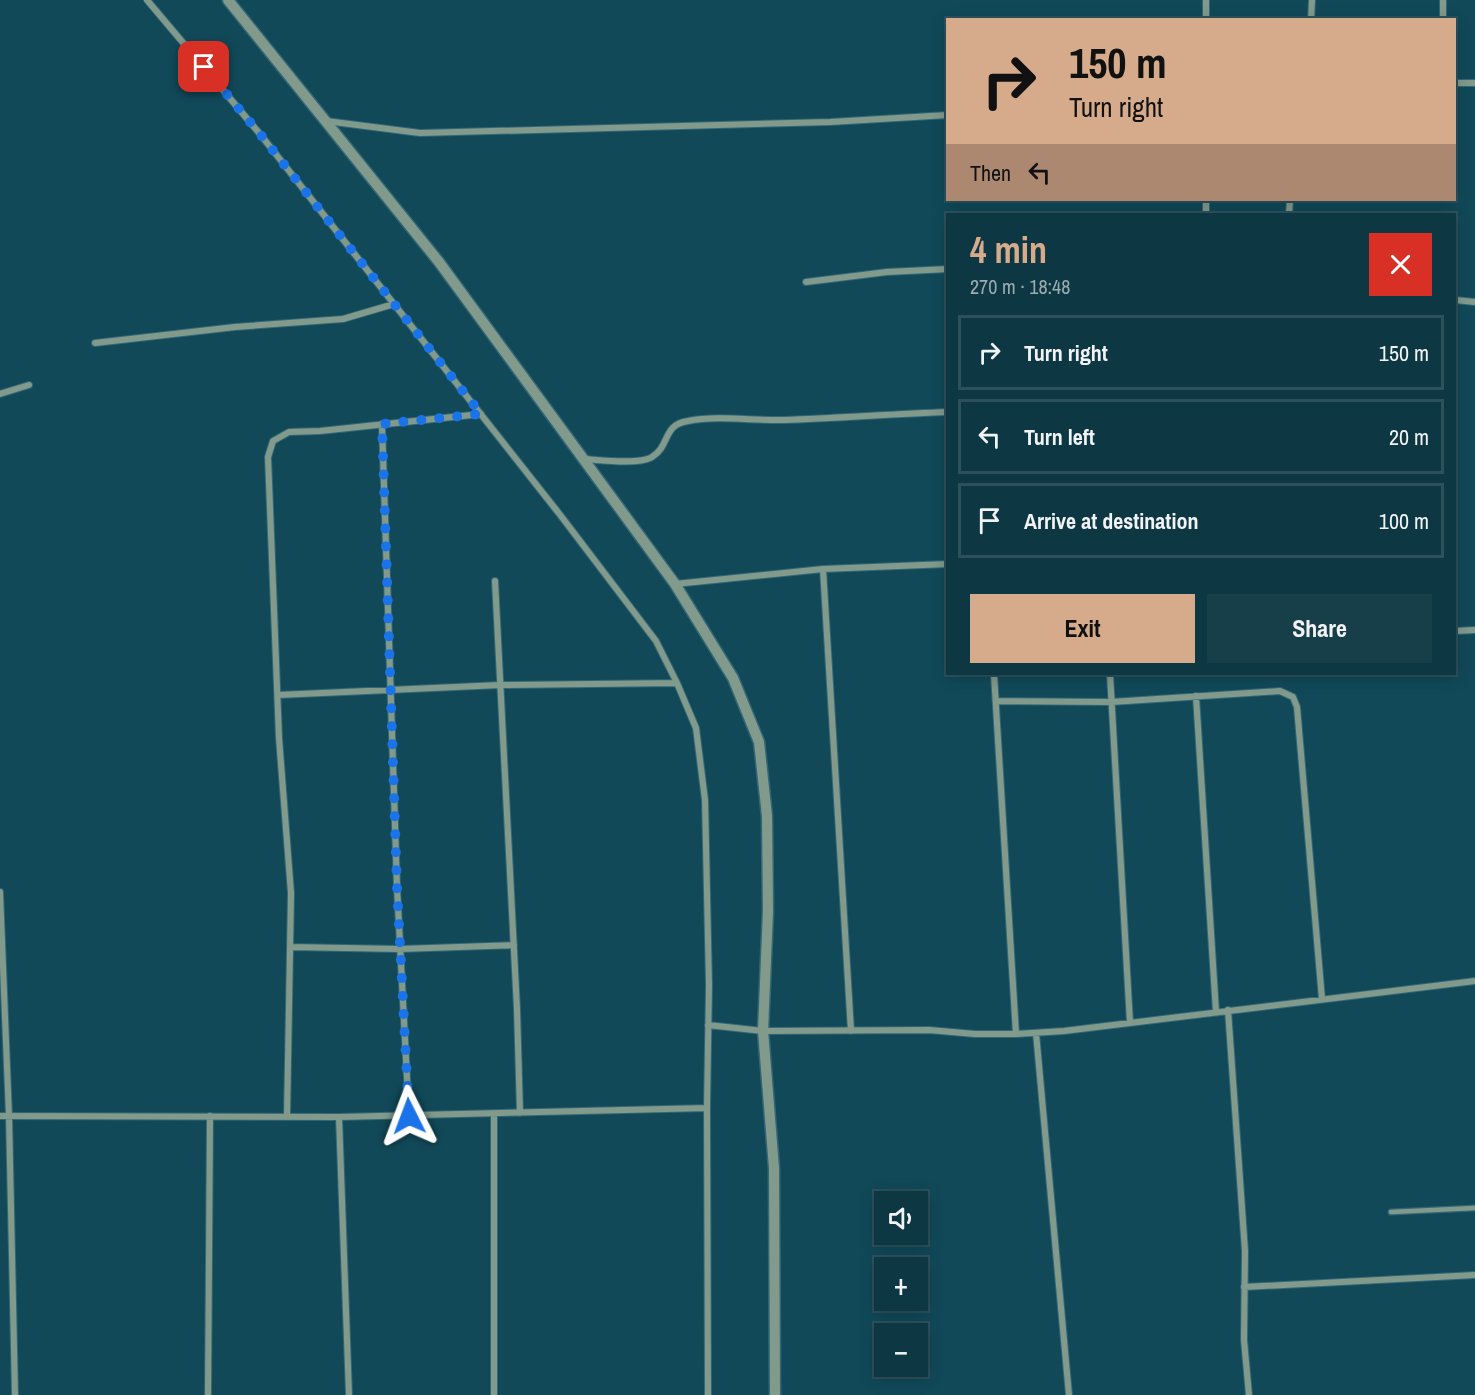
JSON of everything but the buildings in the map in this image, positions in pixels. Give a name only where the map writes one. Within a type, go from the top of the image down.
[{"type":"street","points":[[147,0],[260,134],[481,414],[656,641],[696,728],[705,800],[708,1025],[708,1395]]},
{"type":"street","points":[[228,0],[439,262],[675,584],[733,678],[759,742],[767,816],[768,852],[763,1031],[774,1168],[775,1395]]},
{"type":"street","points":[[1206,0],[1206,18]]},
{"type":"street","points":[[1311,18],[1312,0]]},
{"type":"street","points":[[1443,0],[1443,18]]},
{"type":"street","points":[[1456,83],[1475,83]]},
{"type":"street","points":[[325,121],[420,132],[830,122],[946,115]]},
{"type":"street","points":[[806,282],[887,272],[946,268]]},
{"type":"street","points":[[1456,300],[1475,302]]},
{"type":"street","points":[[95,343],[235,327],[343,319],[394,304]]},
{"type":"street","points":[[0,394],[29,385]]},
{"type":"street","points":[[584,459],[638,461],[651,458],[663,447],[670,429],[678,423],[689,420],[711,418],[781,420],[946,412]]},
{"type":"street","points":[[287,1117],[291,893],[279,738],[268,457],[273,441],[289,432],[481,414]]},
{"type":"street","points":[[382,424],[400,949],[409,1116]]},
{"type":"street","points":[[675,584],[823,569],[946,564]]},
{"type":"street","points":[[823,569],[851,1031]]},
{"type":"street","points":[[495,581],[518,1009],[520,1113]]},
{"type":"street","points":[[1456,631],[1475,630]]},
{"type":"street","points":[[994,675],[1016,1034]]},
{"type":"street","points":[[1110,675],[1130,1023]]},
{"type":"street","points":[[278,695],[500,685],[677,683]]},
{"type":"street","points":[[996,701],[1111,702],[1280,691],[1293,697],[1297,707],[1322,999]]},
{"type":"street","points":[[1196,696],[1216,1012]]},
{"type":"street","points":[[0,892],[9,1116],[15,1395]]},
{"type":"street","points":[[290,947],[400,949],[514,945]]},
{"type":"street","points":[[708,1025],[763,1031],[929,1030],[975,1034],[1036,1033],[1475,981]]},
{"type":"street","points":[[1228,1010],[1245,1251],[1244,1340],[1249,1395]]},
{"type":"street","points":[[1036,1033],[1070,1395]]},
{"type":"street","points":[[0,1116],[339,1117],[707,1108]]},
{"type":"street","points":[[494,1114],[494,1395]]},
{"type":"street","points":[[208,1395],[210,1116]]},
{"type":"street","points":[[339,1117],[349,1395]]},
{"type":"street","points":[[1244,1287],[1475,1275]]},
{"type":"lane","points":[[1390,1212],[1475,1208]]},
{"type":"route","points":[[204,67],[260,134],[481,414],[382,424],[397,887],[409,1116]]}]
